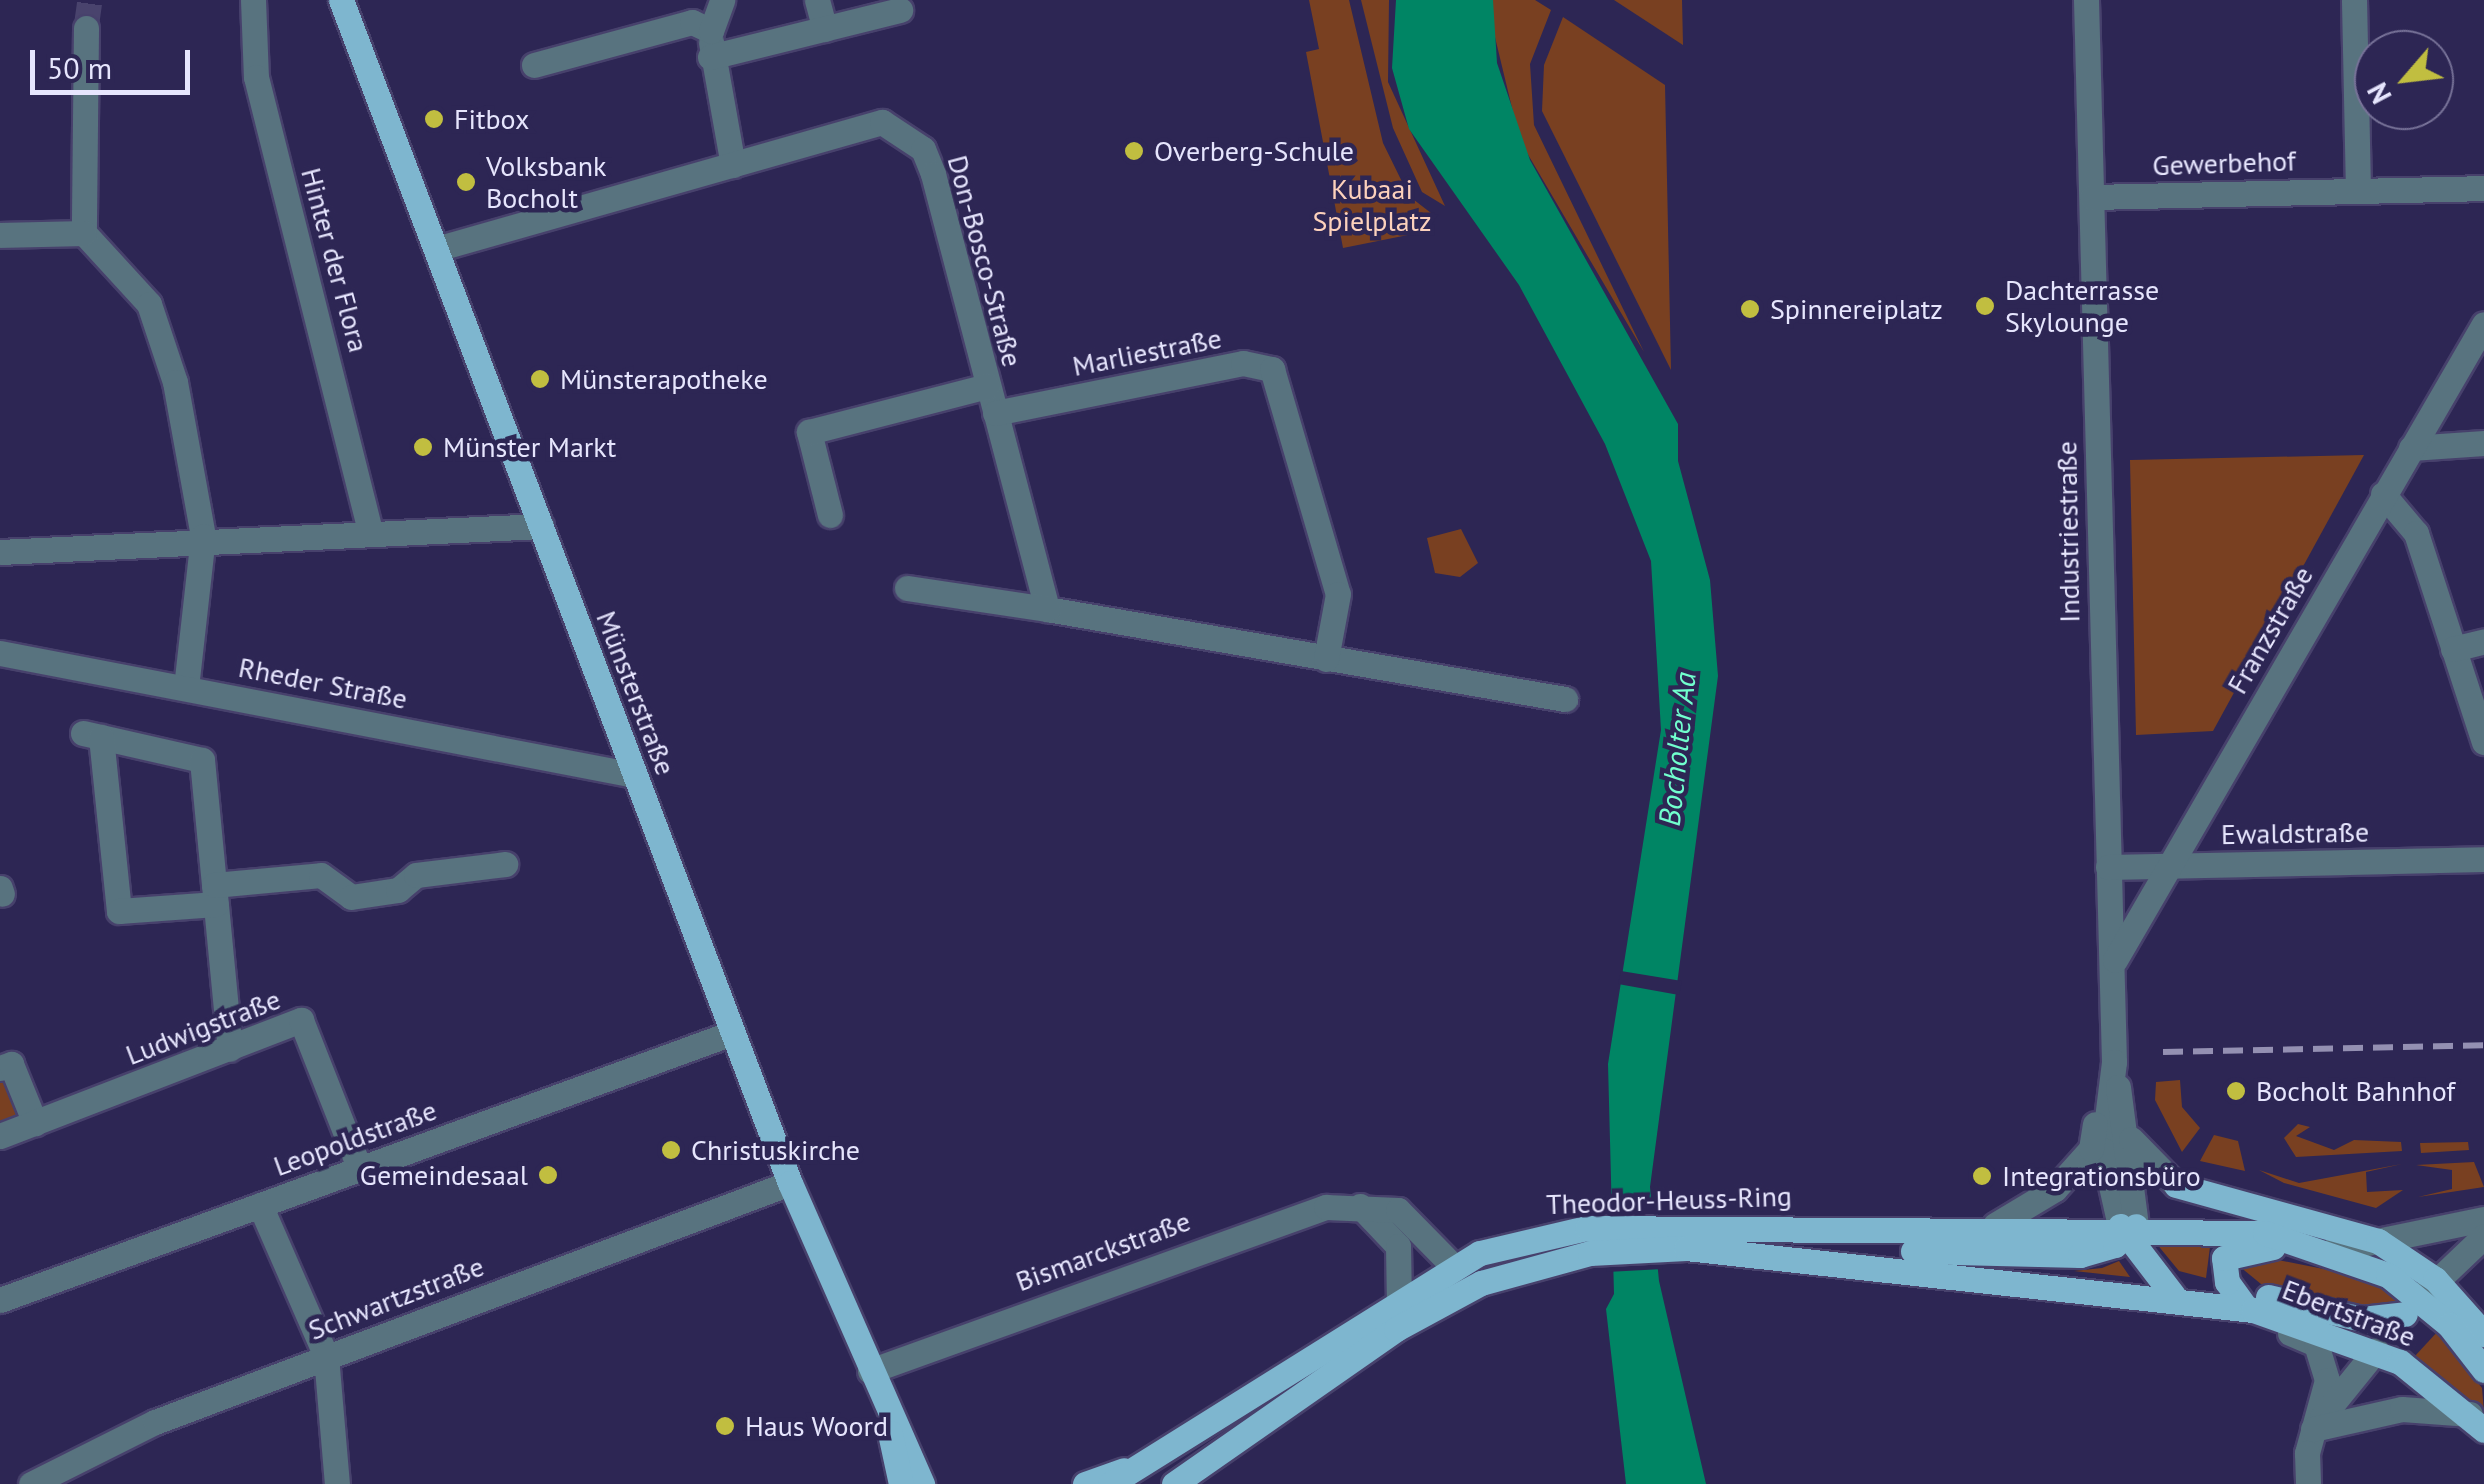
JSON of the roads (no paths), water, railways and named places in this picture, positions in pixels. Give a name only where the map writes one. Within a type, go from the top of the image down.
[{"type":"main road","name":"Münsterstraße","points":[[341,0],[790,1182],[922,1484]]},
{"type":"main road","points":[[2176,1186],[2378,1241],[2420,1297],[2484,1334]]},
{"type":"main road","name":"Theodor-Heuss-Ring","points":[[1110,1484],[1455,1268],[1506,1242],[1995,1225],[2127,1230]]},
{"type":"main road","name":"Ebertstraße","points":[[2127,1230],[2250,1231],[2333,1250],[2420,1297],[2484,1370]]},
{"type":"main road","points":[[1818,1255],[2061,1256],[2127,1230],[2171,1296]]},
{"type":"main road","name":"Theodor-Heuss-Ring","points":[[1685,1236],[2171,1296]]},
{"type":"main road","name":"Theodor-Heuss-Ring","points":[[1174,1484],[1443,1301],[1588,1241]]},
{"type":"main road","points":[[2333,1250],[2236,1248],[2223,1270],[2245,1304],[2362,1318],[2420,1297]]},
{"type":"main road","name":"Ebertstraße","points":[[2171,1296],[2245,1304],[2376,1350],[2477,1422]]},
{"type":"main road","points":[[2376,1350],[2420,1297]]},
{"type":"main road","name":"Münsterstraße","points":[[885,1404],[942,1484]]},
{"type":"main road","points":[[885,1404],[901,1484]]},
{"type":"main road","points":[[1085,1484],[1143,1463]]},
{"type":"main road","points":[[1124,1484],[1143,1463]]},
{"type":"street","name":"Hinter der Flora","points":[[253,0],[256,77],[371,534]]},
{"type":"street","points":[[722,0],[711,44],[733,165]]},
{"type":"street","points":[[817,0],[825,29]]},
{"type":"street","name":"Industriestraße","points":[[2086,0],[2114,1062]]},
{"type":"street","points":[[2354,0],[2358,189]]},
{"type":"street","points":[[711,44],[825,29],[900,10]]},
{"type":"street","points":[[534,64],[692,22],[711,44]]},
{"type":"street","points":[[86,28],[84,233],[149,304],[175,382],[204,536],[186,687]]},
{"type":"street","name":"Don-Bosco-Straße","points":[[436,250],[882,122],[907,132],[933,174],[995,413]]},
{"type":"street","name":"Gewerbehof","points":[[2092,198],[2484,188]]},
{"type":"street","points":[[0,235],[84,233]]},
{"type":"street","name":"Franzstraße","points":[[2112,966],[2484,324]]},
{"type":"street","name":"Marliestraße","points":[[995,413],[1243,363],[1272,369],[1338,594],[1326,659]]},
{"type":"street","points":[[830,516],[809,432],[987,386]]},
{"type":"street","points":[[995,413],[1047,609]]},
{"type":"street","points":[[2411,448],[2484,443]]},
{"type":"street","points":[[2383,494],[2416,533],[2484,742]]},
{"type":"street","points":[[0,552],[204,536],[541,526]]},
{"type":"street","points":[[908,588],[1565,698]]},
{"type":"street","points":[[2453,650],[2484,641]]},
{"type":"street","name":"Rheder Straße","points":[[0,653],[634,775]]},
{"type":"street","points":[[230,1048],[215,894],[202,760],[92,735],[119,911],[215,894],[321,875],[350,897],[398,890],[416,874],[504,864]]},
{"type":"street","name":"Ewaldstraße","points":[[2108,867],[2484,859]]},
{"type":"street","name":"Ludwigstraße","points":[[0,1136],[302,1020],[358,1167]]},
{"type":"street","name":"Leopoldstraße","points":[[0,1300],[732,1033]]},
{"type":"street","points":[[2114,1062],[2126,1128],[2127,1230]]},
{"type":"street","points":[[1995,1225],[2055,1188],[2091,1149],[2114,1062]]},
{"type":"street","points":[[2114,1062],[2104,1150],[2127,1230]]},
{"type":"street","points":[[0,1068],[11,1064],[35,1123]]},
{"type":"street","points":[[2126,1128],[2176,1186]]},
{"type":"street","name":"Schwartzstraße","points":[[30,1484],[155,1422],[790,1182]]},
{"type":"street","points":[[260,1205],[326,1356],[337,1484]]},
{"type":"street","points":[[1360,1206],[1398,1246],[1400,1302]]},
{"type":"street","name":"Bismarckstraße","points":[[870,1370],[1282,1217],[1360,1206],[1409,1216],[1455,1268]]},
{"type":"street","points":[[2333,1250],[2484,1220]]},
{"type":"street","points":[[2420,1297],[2484,1236]]},
{"type":"street","points":[[2245,1304],[2324,1354],[2327,1380],[2313,1429],[2308,1484]]},
{"type":"street","points":[[2313,1429],[2376,1350]]},
{"type":"street","points":[[2313,1429],[2402,1409],[2477,1422]]},
{"type":"water","name":"Bocholter Aa","points":[[1396,0],[1493,0],[1497,63],[1530,160],[1678,424],[1678,461],[1710,580],[1718,676],[1650,1187],[1659,1281],[1706,1484],[1626,1484],[1606,1309],[1614,1294],[1608,1064],[1661,730],[1651,561],[1605,444],[1519,285],[1409,129],[1392,68]]},
{"type":"tunnel","points":[[86,28],[90,0]]},
{"type":"railway","points":[[2163,1052],[2484,1045]]},
{"type":"place","name":"Fitbox","points":[[434,119]]},
{"type":"place","name":"Overberg-Schule","points":[[1134,151]]},
{"type":"place","name":"Volksbank Bocholt","points":[[466,182]]},
{"type":"place","name":"Dachterrasse Skylounge","points":[[1985,306]]},
{"type":"place","name":"Spinnereiplatz","points":[[1750,309]]},
{"type":"place","name":"Münsterapotheke","points":[[540,379]]},
{"type":"place","name":"Münster Markt","points":[[423,447]]},
{"type":"place","name":"Bocholt Bahnhof","points":[[2236,1091]]},
{"type":"place","name":"Christuskirche","points":[[671,1150]]},
{"type":"place","name":"Gemeindesaal","points":[[548,1175]]},
{"type":"place","name":"Integrationsbüro","points":[[1982,1176]]},
{"type":"place","name":"Haus Woord","points":[[725,1426]]},
{"type":"park label","name":"Kubaai Spielplatz","points":[[1372,205]]}]
